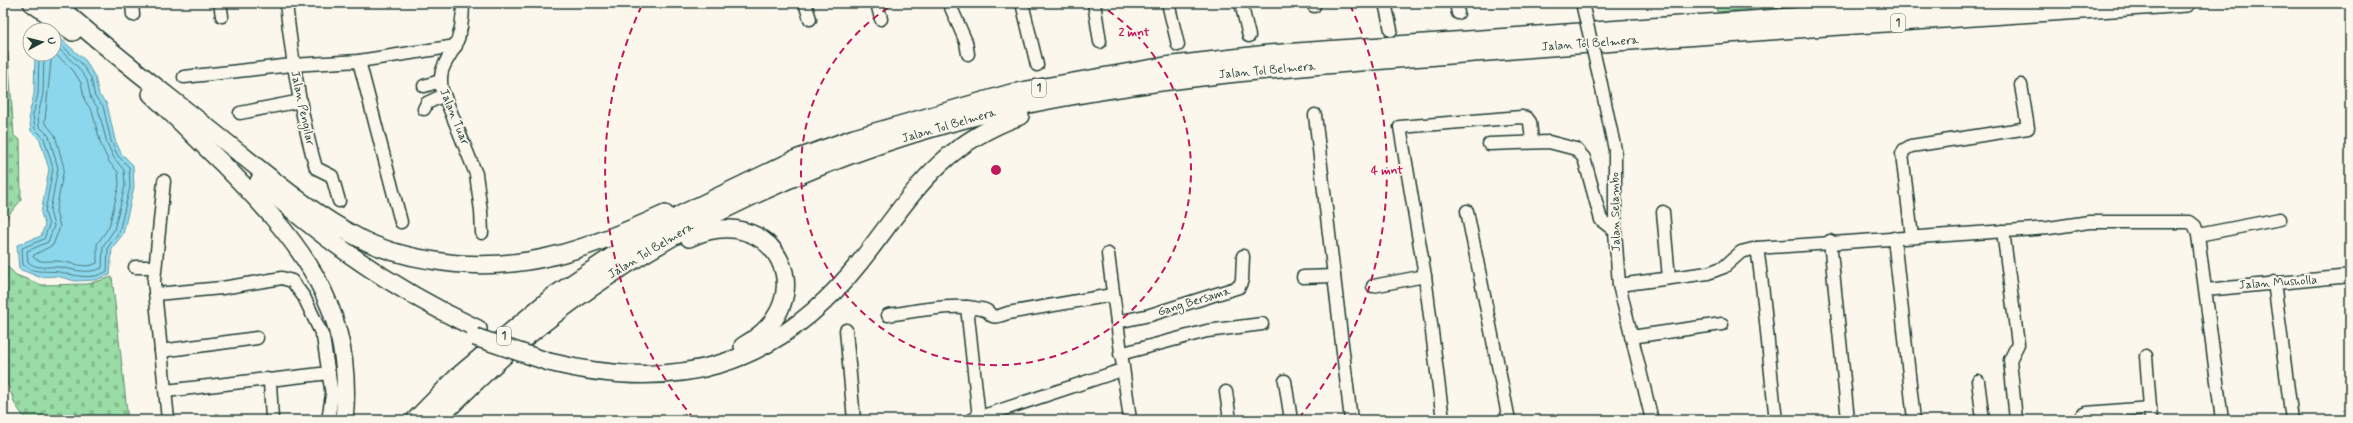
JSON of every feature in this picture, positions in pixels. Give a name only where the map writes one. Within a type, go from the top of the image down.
[{"type":"highway","points":[[32,3],[69,28],[152,95],[275,202],[346,260],[388,290],[477,333],[596,372],[627,375],[664,375],[708,369],[758,350],[790,330],[840,287],[915,188],[958,148],[1000,123],[1091,93]]},
{"type":"highway","points":[[55,3],[139,72],[322,216],[360,239],[400,255],[435,262],[471,266],[507,265],[561,254],[642,224],[728,185],[768,172]]},
{"type":"highway","name":"Jalan Tol Belmera","points":[[415,420],[457,377],[552,297],[617,253],[682,214],[796,159],[854,138],[1004,95],[1089,78],[1165,66],[1268,54],[1991,3]]},
{"type":"highway","name":"Jalan Tol Belmera","points":[[437,420],[470,387],[524,339],[613,273],[682,231],[794,178],[857,154],[935,128],[1014,108],[1091,93],[1166,81],[1261,70],[1610,43],[2187,3]]},
{"type":"highway","points":[[139,72],[275,196],[334,244],[415,297],[477,333]]},
{"type":"highway","points":[[152,95],[251,193],[288,234],[314,272],[326,296],[340,335],[344,357],[347,396],[344,420]]},
{"type":"highway","points":[[550,358],[630,369],[692,364],[718,357],[753,341],[767,330],[775,320],[786,293],[786,280],[782,263],[774,251],[766,242],[753,234],[736,229],[716,229],[698,234],[613,273]]},
{"type":"street","points":[[220,3],[222,16]]},
{"type":"street","name":"Jalan Pengilar","points":[[286,3],[292,65],[316,168],[332,176],[339,201]]},
{"type":"street","name":"Jalan Tuar","points":[[462,3],[462,22],[456,46],[443,64],[440,81],[444,95],[476,174],[482,212],[482,233]]},
{"type":"street","points":[[804,3],[810,19]]},
{"type":"street","points":[[877,3],[881,19]]},
{"type":"street","points":[[949,3],[966,42],[968,54]]},
{"type":"street","points":[[1022,3],[1037,64]]},
{"type":"street","points":[[1094,3],[1100,42]]},
{"type":"street","points":[[1168,3],[1178,45]]},
{"type":"street","points":[[1241,3],[1249,36]]},
{"type":"street","points":[[1385,3],[1391,30]]},
{"type":"street","name":"Jalan Selambo","points":[[1582,3],[1615,150],[1615,231],[1619,285],[1652,420]]},
{"type":"street","points":[[184,77],[292,65],[359,61],[456,46]]},
{"type":"street","points":[[359,61],[401,222]]},
{"type":"street","points":[[424,86],[440,81]]},
{"type":"street","points":[[1912,237],[1902,154],[1904,150],[1910,146],[2028,128],[2021,85]]},
{"type":"street","points":[[424,110],[427,103],[444,95]]},
{"type":"street","points":[[240,113],[301,101]]},
{"type":"street","points":[[1316,115],[1351,420]]},
{"type":"street","points":[[1444,420],[1425,276],[1400,128],[1521,117],[1527,118],[1530,122],[1532,141]]},
{"type":"street","points":[[1489,144],[1532,141],[1562,144],[1576,149],[1584,158],[1601,220],[1615,231]]},
{"type":"street","points":[[164,181],[154,281],[168,420]]},
{"type":"street","points":[[1467,211],[1509,420]]},
{"type":"street","points":[[1663,212],[1669,278]]},
{"type":"street","points":[[2198,235],[2280,219]]},
{"type":"street","points":[[1619,285],[1721,269],[1741,252],[1757,248],[1830,241],[2003,231],[2089,222],[2193,223],[2198,235],[2222,420]]},
{"type":"street","points":[[2003,231],[2018,344],[2010,360],[2016,420]]},
{"type":"street","points":[[1894,238],[1914,420]]},
{"type":"street","points":[[1830,241],[1848,420]]},
{"type":"street","points":[[1757,248],[1764,286],[1770,368],[1776,420]]},
{"type":"street","points":[[1108,254],[1112,295],[1130,420]]},
{"type":"street","name":"Gang Bersama","points":[[1117,322],[1150,315],[1239,288],[1242,280],[1243,256]]},
{"type":"street","points":[[135,267],[155,267]]},
{"type":"street","points":[[1303,277],[1334,276]]},
{"type":"street","points":[[1374,286],[1425,276]]},
{"type":"street","name":"Jalan Musholla","points":[[2206,290],[2274,282],[2318,280],[2350,276]]},
{"type":"street","points":[[156,294],[222,288],[288,278],[296,285],[304,297],[323,337],[332,395],[328,420]]},
{"type":"street","points":[[2274,282],[2292,420]]},
{"type":"street","points":[[888,315],[948,307],[967,307],[982,309],[994,318],[1112,295]]},
{"type":"street","points":[[967,307],[975,419],[1122,370]]},
{"type":"street","points":[[1120,354],[1207,331],[1262,324]]},
{"type":"street","points":[[1631,337],[1722,324]]},
{"type":"street","points":[[846,330],[854,420]]},
{"type":"street","points":[[161,351],[257,338]]},
{"type":"street","points":[[2146,356],[2151,420]]},
{"type":"street","points":[[166,391],[329,373]]},
{"type":"street","points":[[269,380],[272,420]]},
{"type":"street","points":[[1285,381],[1291,420]]},
{"type":"street","points":[[1978,381],[1984,420]]},
{"type":"street","points":[[1226,392],[1230,420]]},
{"type":"street","points":[[2080,420],[2082,415],[2086,413],[2150,408]]},
{"type":"green space","points":[[1716,3],[1828,3],[1717,12]]},
{"type":"green space","points":[[3,52],[8,52],[14,136],[20,140],[21,200],[7,217],[3,231]]},
{"type":"green space","points":[[3,266],[9,268],[16,275],[42,285],[88,284],[112,277],[128,420],[26,420],[15,404],[3,371]]},
{"type":"water","points":[[62,40],[85,60],[95,77],[99,95],[107,104],[115,140],[121,153],[133,165],[134,187],[123,234],[112,248],[110,275],[95,280],[75,281],[57,276],[39,277],[19,269],[17,245],[41,236],[45,225],[41,213],[49,169],[40,140],[31,131],[29,115],[34,94],[35,62],[62,62]]}]
